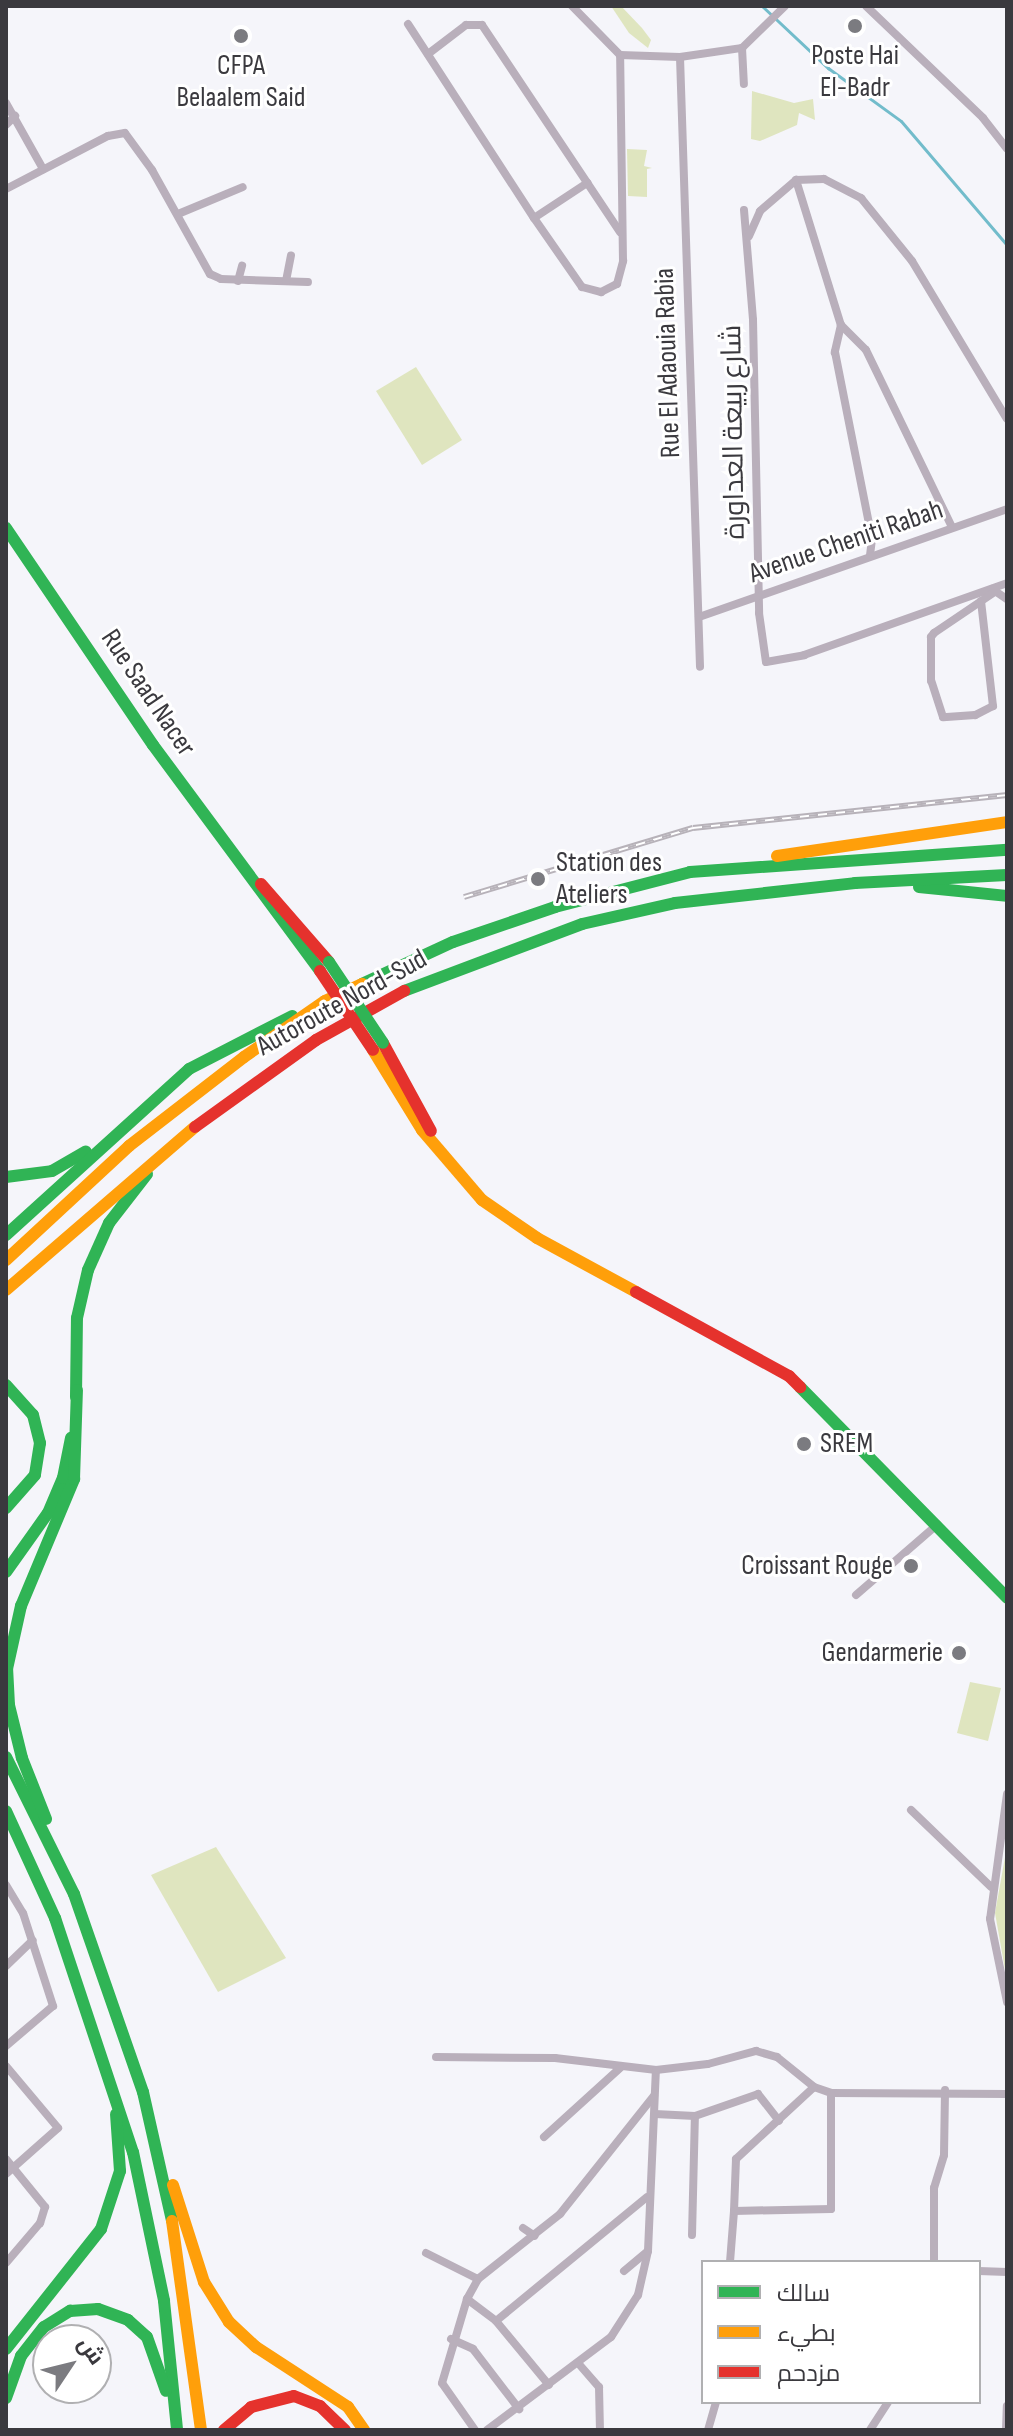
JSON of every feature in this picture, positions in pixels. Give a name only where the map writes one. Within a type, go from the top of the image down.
[{"type":"main road","name":"Rue Saad Nacer","points":[[6,528],[153,745],[255,880],[282,901],[378,1046],[438,1149],[482,1200],[519,1226],[789,1376],[1005,1595]]},
{"type":"main road","points":[[690,872],[1007,822]]},
{"type":"main road","name":"Autoroute Nord-Sud","points":[[6,1260],[129,1146],[325,1001],[510,922],[690,872],[1007,850]]},
{"type":"main road","name":"Autoroute Nord-Sud","points":[[6,1290],[189,1129],[316,1040],[407,988],[459,966],[627,913],[739,894],[855,883],[1007,875]]},
{"type":"main road","points":[[855,883],[1007,896]]},
{"type":"main road","points":[[6,1177],[58,1169],[116,1130],[218,1051],[325,1001]]},
{"type":"main road","points":[[189,1129],[136,1186],[94,1250],[77,1318],[74,1479],[21,1606],[7,1669],[9,1705],[22,1758],[74,1894],[143,2092],[204,2282],[229,2322],[256,2347],[348,2407],[364,2430]]},
{"type":"main road","points":[[6,1235],[116,1130]]},
{"type":"main road","points":[[6,1385],[33,1415],[40,1443],[35,1475],[6,1508]]},
{"type":"main road","points":[[6,1572],[48,1513],[59,1487],[77,1390]]},
{"type":"main road","points":[[6,1757],[74,1894]]},
{"type":"main road","points":[[6,1811],[55,1918],[114,2085],[151,2230],[175,2430]]},
{"type":"main road","points":[[6,1834],[55,1918]]},
{"type":"main road","points":[[6,2349],[84,2254],[111,2208],[120,2171],[114,2085]]},
{"type":"main road","points":[[143,2092],[174,2230],[201,2430]]},
{"type":"main road","points":[[6,2398],[21,2356],[44,2327],[70,2311],[98,2309],[128,2320],[147,2337],[160,2362],[175,2430]]},
{"type":"main road","points":[[224,2430],[251,2407],[294,2396],[320,2406],[345,2430]]},
{"type":"street","points":[[572,6],[620,55],[680,57],[742,48],[783,8]]},
{"type":"street","points":[[866,6],[983,118],[1007,149]]},
{"type":"street","points":[[408,24],[575,279],[592,293],[613,287],[620,278],[620,55]]},
{"type":"street","points":[[428,54],[466,25],[482,25],[620,232]]},
{"type":"street","points":[[742,48],[744,84]]},
{"type":"street","name":"Rue El Adaouia Rabia","points":[[680,57],[700,667]]},
{"type":"street","points":[[6,103],[43,169]]},
{"type":"street","points":[[6,125],[15,116]]},
{"type":"street","points":[[6,189],[108,136],[125,133],[178,214],[210,274],[238,281],[308,282]]},
{"type":"street","points":[[748,240],[760,211],[796,180],[834,183],[874,208],[912,261],[1007,419]]},
{"type":"street","points":[[796,180],[841,325],[866,350],[952,527]]},
{"type":"street","points":[[534,218],[587,183]]},
{"type":"street","points":[[178,214],[243,187]]},
{"type":"street","name":"شارع ربيعة العداورة","points":[[744,210],[748,240],[760,595],[766,662],[779,663],[994,590]]},
{"type":"street","points":[[286,281],[291,255]]},
{"type":"street","points":[[238,281],[242,266]]},
{"type":"street","points":[[841,325],[835,352],[872,539],[870,556]]},
{"type":"street","name":"Avenue Cheniti Rabah","points":[[699,617],[1007,509]]},
{"type":"street","points":[[981,601],[993,706],[975,715],[943,717],[931,681],[928,644],[934,633],[1007,583]]},
{"type":"street","points":[[994,590],[1007,599]]},
{"type":"street","points":[[856,1595],[938,1524]]},
{"type":"street","points":[[1007,1794],[991,1887],[990,1934],[1007,2002]]},
{"type":"street","points":[[911,1810],[991,1887]]},
{"type":"street","points":[[6,1886],[33,1940],[53,2006],[6,2046]]},
{"type":"street","points":[[6,1966],[33,1940]]},
{"type":"street","points":[[436,2057],[555,2058],[656,2070],[708,2064],[756,2051],[777,2057],[814,2087],[831,2093],[945,2090],[1007,2094]]},
{"type":"street","points":[[6,2066],[58,2128],[10,2170]]},
{"type":"street","points":[[544,2137],[620,2068]]},
{"type":"street","points":[[487,2430],[578,2363],[627,2319],[648,2251],[647,2197],[656,2070]]},
{"type":"street","points":[[730,2260],[736,2159],[814,2087]]},
{"type":"street","points":[[934,2260],[934,2188],[944,2155],[945,2090]]},
{"type":"street","points":[[734,2211],[831,2209],[831,2093]]},
{"type":"street","points":[[655,2114],[695,2116],[758,2094],[779,2121]]},
{"type":"street","points":[[475,2430],[442,2383],[451,2339],[467,2299],[478,2279],[535,2236],[590,2180],[655,2096]]},
{"type":"street","points":[[692,2235],[695,2116]]},
{"type":"street","points":[[6,2159],[10,2170],[45,2207],[40,2223],[6,2263]]},
{"type":"street","points":[[496,2321],[647,2197]]},
{"type":"street","points":[[523,2228],[535,2236]]},
{"type":"street","points":[[624,2271],[648,2251]]},
{"type":"street","points":[[426,2253],[478,2279]]},
{"type":"street","points":[[981,2271],[1007,2272]]},
{"type":"street","points":[[467,2299],[496,2321],[549,2385]]},
{"type":"street","points":[[451,2339],[473,2349],[519,2409]]},
{"type":"street","points":[[578,2363],[599,2387],[600,2430]]},
{"type":"street","points":[[708,2430],[715,2404]]},
{"type":"street","points":[[870,2430],[887,2404]]},
{"type":"street","points":[[1006,2430],[1007,2406]]},
{"type":"green space","points":[[611,6],[621,6],[642,28],[651,40],[648,48],[629,33]]},
{"type":"green space","points":[[752,91],[794,103],[813,99],[815,120],[799,113],[797,125],[760,141],[751,139]]},
{"type":"green space","points":[[627,149],[647,150],[644,166],[652,168],[647,169],[647,197],[628,196]]},
{"type":"green space","points":[[416,367],[462,440],[422,465],[376,391]]},
{"type":"green space","points":[[970,1682],[1001,1688],[988,1741],[957,1733]]},
{"type":"green space","points":[[1007,1846],[1007,1981],[995,1913]]},
{"type":"green space","points":[[216,1847],[286,1958],[218,1992],[151,1875]]},
{"type":"waterway","points":[[762,6],[828,68],[901,121],[1007,245]]},
{"type":"railway","points":[[464,897],[693,828],[1007,795]]},
{"type":"traffic: fast","points":[[6,528],[153,745],[320,971]]},
{"type":"traffic: fast","points":[[362,984],[453,942],[555,907],[690,872],[1007,850]]},
{"type":"traffic: fast","points":[[404,991],[582,924],[675,903],[855,883],[1007,875]]},
{"type":"traffic: fast","points":[[919,887],[1007,896]]},
{"type":"traffic: fast","points":[[329,962],[383,1043]]},
{"type":"traffic: fast","points":[[6,1235],[189,1069],[292,1016]]},
{"type":"traffic: fast","points":[[6,1177],[52,1171],[86,1151]]},
{"type":"traffic: fast","points":[[76,1397],[77,1318],[88,1270],[109,1223],[147,1174]]},
{"type":"traffic: fast","points":[[6,1385],[33,1415],[40,1443],[35,1475],[6,1508]]},
{"type":"traffic: fast","points":[[800,1387],[1007,1598]]},
{"type":"traffic: fast","points":[[46,1819],[22,1758],[9,1705],[7,1669],[21,1606],[74,1479],[77,1390]]},
{"type":"traffic: fast","points":[[6,1572],[48,1513],[63,1478],[71,1438]]},
{"type":"traffic: fast","points":[[6,1757],[74,1894],[143,2092],[172,2221]]},
{"type":"traffic: fast","points":[[6,1811],[55,1918],[133,2152],[164,2301],[177,2430]]},
{"type":"traffic: fast","points":[[6,2349],[101,2229],[120,2171],[116,2114]]},
{"type":"traffic: fast","points":[[6,2398],[21,2356],[44,2327],[70,2311],[98,2309],[128,2320],[147,2337],[166,2391]]},
{"type":"traffic: slow","points":[[777,856],[1007,822]]},
{"type":"traffic: slow","points":[[6,1260],[129,1146],[244,1057],[325,1001],[362,984]]},
{"type":"traffic: slow","points":[[373,1050],[422,1130],[482,1200],[537,1238],[636,1292]]},
{"type":"traffic: slow","points":[[6,1290],[195,1127]]},
{"type":"traffic: slow","points":[[173,2185],[204,2282],[229,2322],[256,2347],[348,2407],[364,2430]]},
{"type":"traffic: slow","points":[[172,2221],[201,2430]]},
{"type":"traffic: jam","points":[[261,884],[329,962]]},
{"type":"traffic: jam","points":[[320,971],[373,1050]]},
{"type":"traffic: jam","points":[[195,1127],[316,1040],[404,991]]},
{"type":"traffic: jam","points":[[383,1043],[431,1131]]},
{"type":"traffic: jam","points":[[636,1292],[789,1376],[800,1387]]},
{"type":"traffic: jam","points":[[224,2430],[251,2407],[294,2396],[320,2406],[345,2430]]},
{"type":"place","name":"Poste Hai El-Badr","points":[[855,26]]},
{"type":"place","name":"CFPA Belaalem Said","points":[[241,36]]},
{"type":"place","name":"Station des Ateliers","points":[[538,879]]},
{"type":"place","name":"SREM","points":[[804,1444]]},
{"type":"place","name":"Croissant Rouge","points":[[911,1566]]},
{"type":"place","name":"Gendarmerie","points":[[959,1653]]}]
